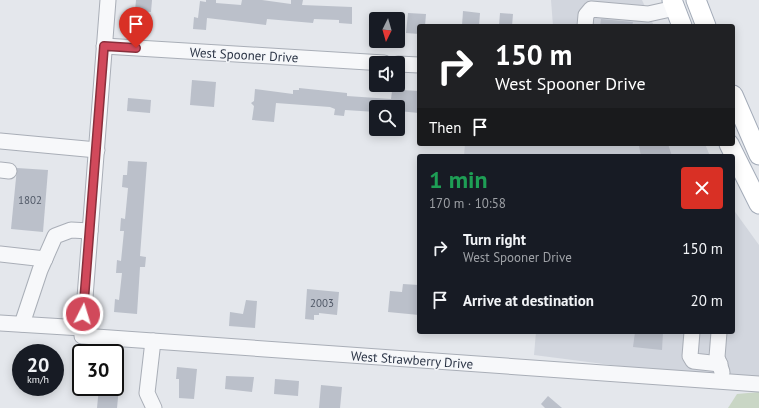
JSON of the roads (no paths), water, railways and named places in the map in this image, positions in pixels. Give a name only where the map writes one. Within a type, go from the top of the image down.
[{"type":"main road","points":[[696,0],[705,24]]},
{"type":"main road","points":[[673,4],[681,24]]},
{"type":"main road","points":[[735,100],[759,154]]},
{"type":"main road","points":[[735,156],[759,204]]},
{"type":"street","points":[[82,332],[108,0]]},
{"type":"street","points":[[585,24],[586,15],[591,9],[648,14],[673,4]]},
{"type":"street","name":"West Spooner Drive","points":[[104,46],[369,62]]},
{"type":"street","points":[[405,64],[417,65]]},
{"type":"street","points":[[0,141],[97,150]]},
{"type":"street","points":[[22,324],[45,259],[56,236],[63,231],[90,231]]},
{"type":"street","points":[[0,254],[45,259]]},
{"type":"street","name":"West Strawberry Drive","points":[[0,323],[22,324],[153,341],[742,384],[759,384]]},
{"type":"street","points":[[692,334],[690,356],[693,361],[720,364]]},
{"type":"street","points":[[719,334],[717,357],[724,382]]},
{"type":"street","points":[[153,341],[148,393],[154,408]]}]
